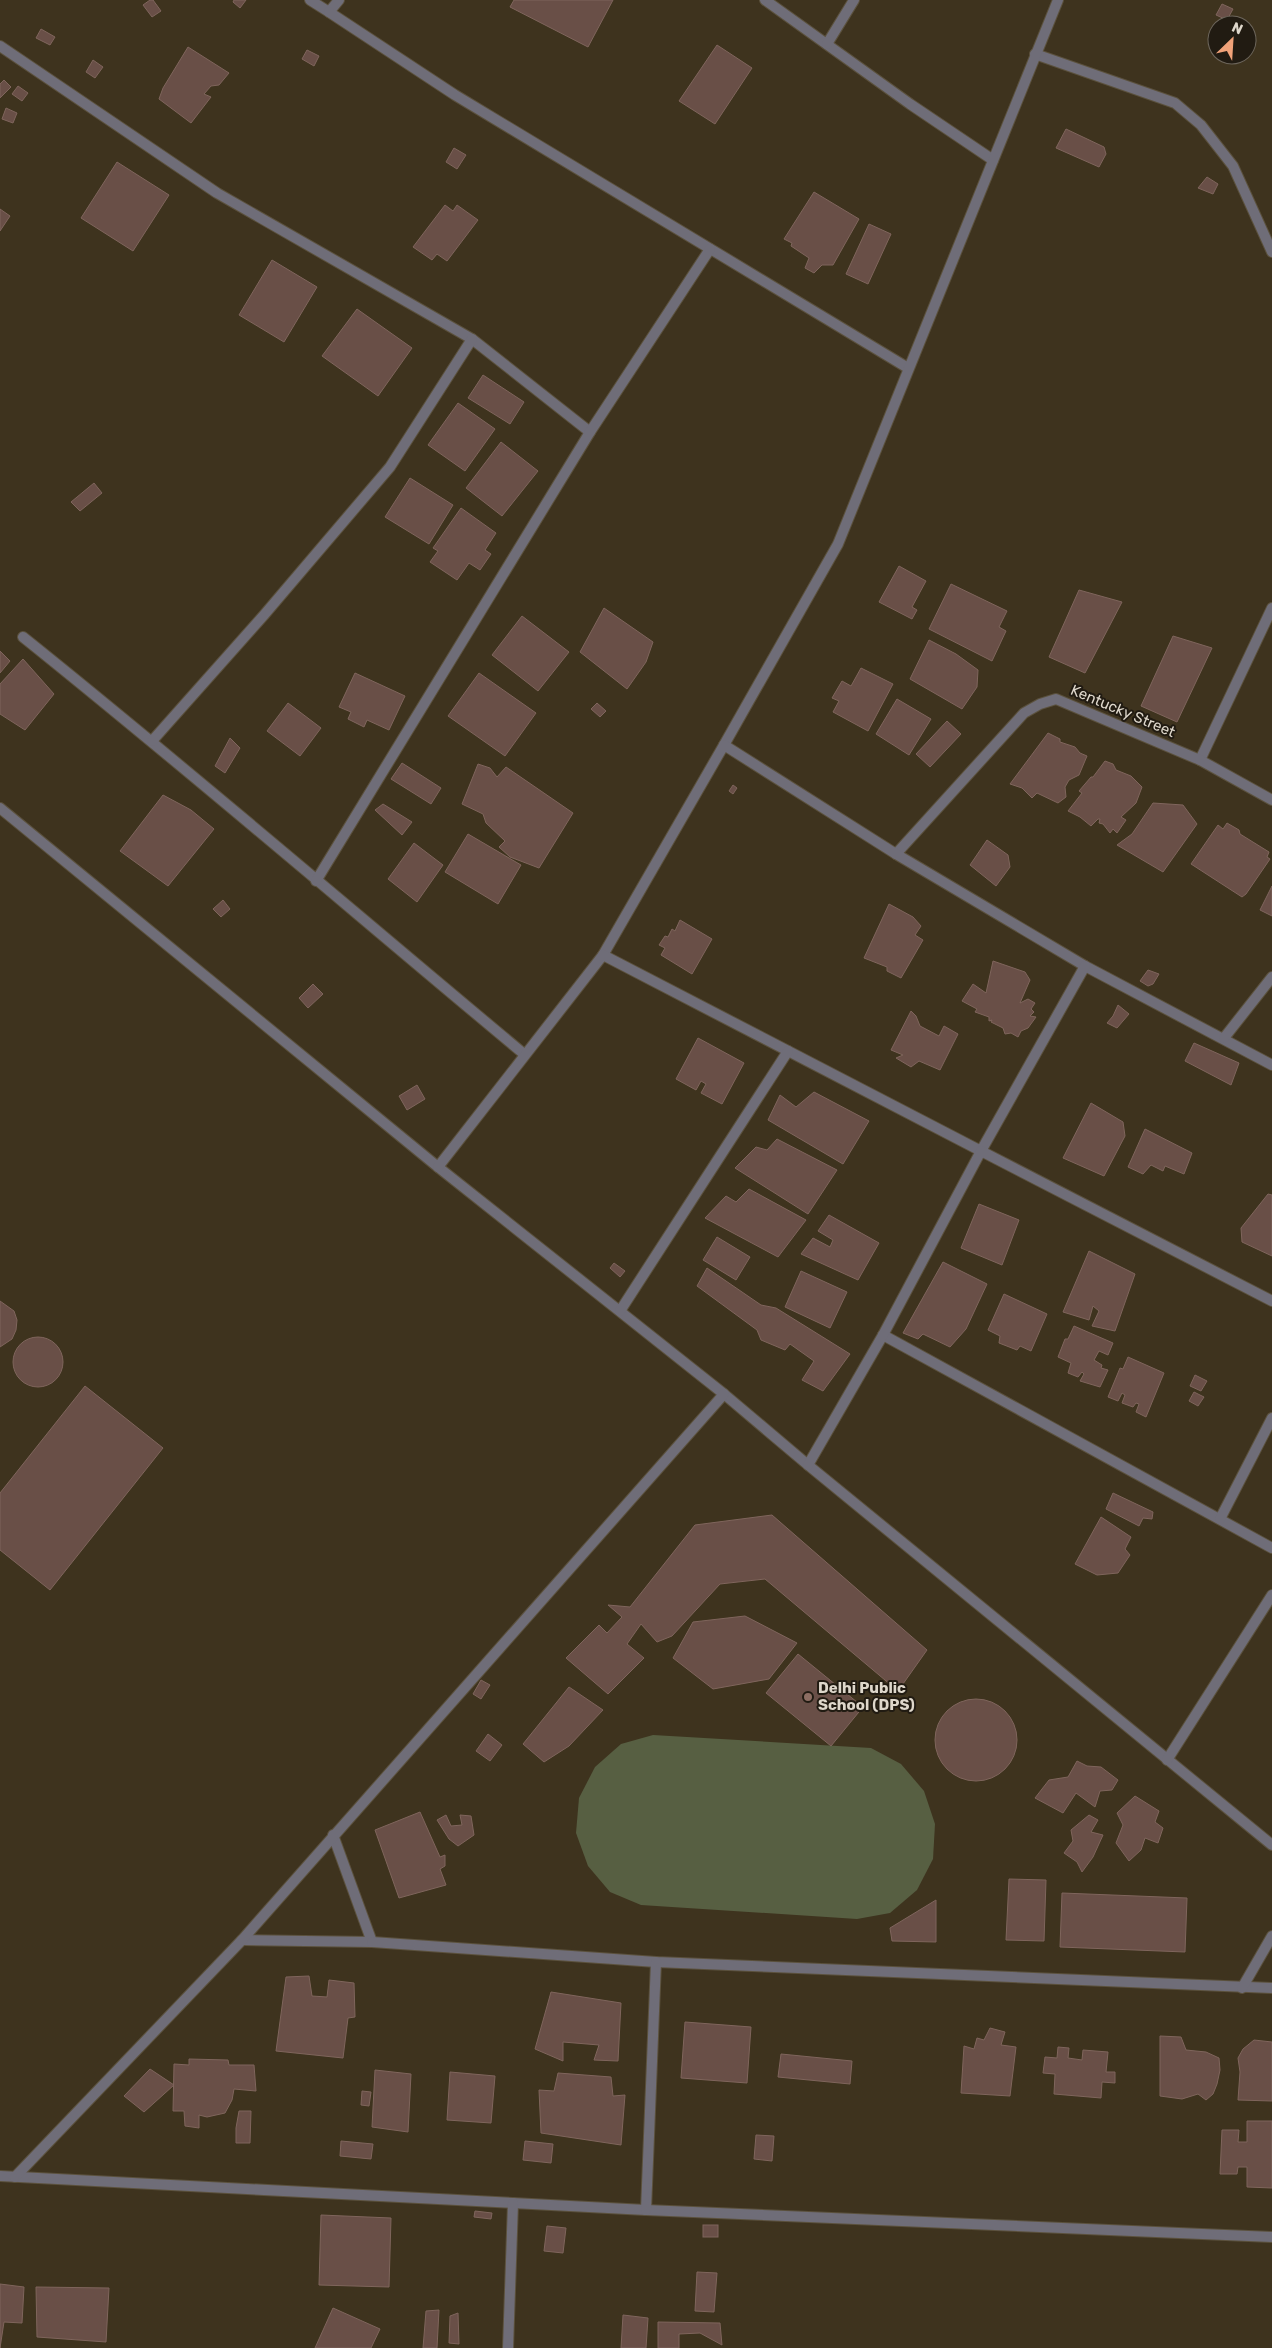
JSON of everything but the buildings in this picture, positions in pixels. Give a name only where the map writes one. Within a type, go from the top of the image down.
[{"type":"street","points":[[310,0],[455,95],[908,368]]},
{"type":"street","points":[[329,12],[339,0]]},
{"type":"street","points":[[765,0],[993,160]]},
{"type":"street","points":[[827,44],[854,0]]},
{"type":"street","points":[[438,1167],[524,1054],[603,955],[838,544],[1058,0]]},
{"type":"street","points":[[0,46],[218,193],[472,339],[590,432]]},
{"type":"street","points":[[1035,54],[1175,103],[1201,125],[1233,166],[1272,252]]},
{"type":"street","points":[[316,881],[590,432],[710,249]]},
{"type":"street","points":[[152,741],[390,467],[472,339]]},
{"type":"street","points":[[1200,760],[1272,608]]},
{"type":"street","points":[[23,637],[152,741],[316,881],[524,1054]]},
{"type":"street","name":"Kentucky Street","points":[[896,854],[1024,713],[1056,699],[1200,760],[1272,800]]},
{"type":"street","points":[[724,745],[896,854],[1085,966],[1272,1065]]},
{"type":"street","points":[[0,808],[438,1167],[724,1394],[808,1466],[1272,1846]]},
{"type":"street","points":[[603,955],[1272,1301]]},
{"type":"street","points":[[808,1466],[883,1335],[981,1151],[1085,966]]},
{"type":"street","points":[[1224,1038],[1272,977]]},
{"type":"street","points":[[620,1311],[788,1051]]},
{"type":"street","points":[[883,1335],[1272,1548]]},
{"type":"street","points":[[15,2177],[242,1940],[724,1394]]},
{"type":"street","points":[[1220,1519],[1272,1418]]},
{"type":"street","points":[[1167,1760],[1272,1595]]},
{"type":"street","points":[[333,1835],[372,1942]]},
{"type":"street","points":[[1242,1988],[1272,1936]]},
{"type":"street","points":[[242,1940],[372,1942],[656,1962],[1272,1988]]},
{"type":"street","points":[[646,2210],[656,1962]]},
{"type":"street","points":[[0,2176],[646,2210],[1272,2237]]},
{"type":"street","points":[[508,2348],[513,2203]]},
{"type":"green space","points":[[653,1735],[871,1748],[901,1764],[924,1791],[935,1824],[933,1859],[917,1890],[890,1913],[857,1919],[641,1905],[610,1892],[588,1866],[576,1833],[579,1798],[595,1767],[621,1744]]},
{"type":"place","name":"Delhi Public School (DPS)","points":[[808,1697]]}]
